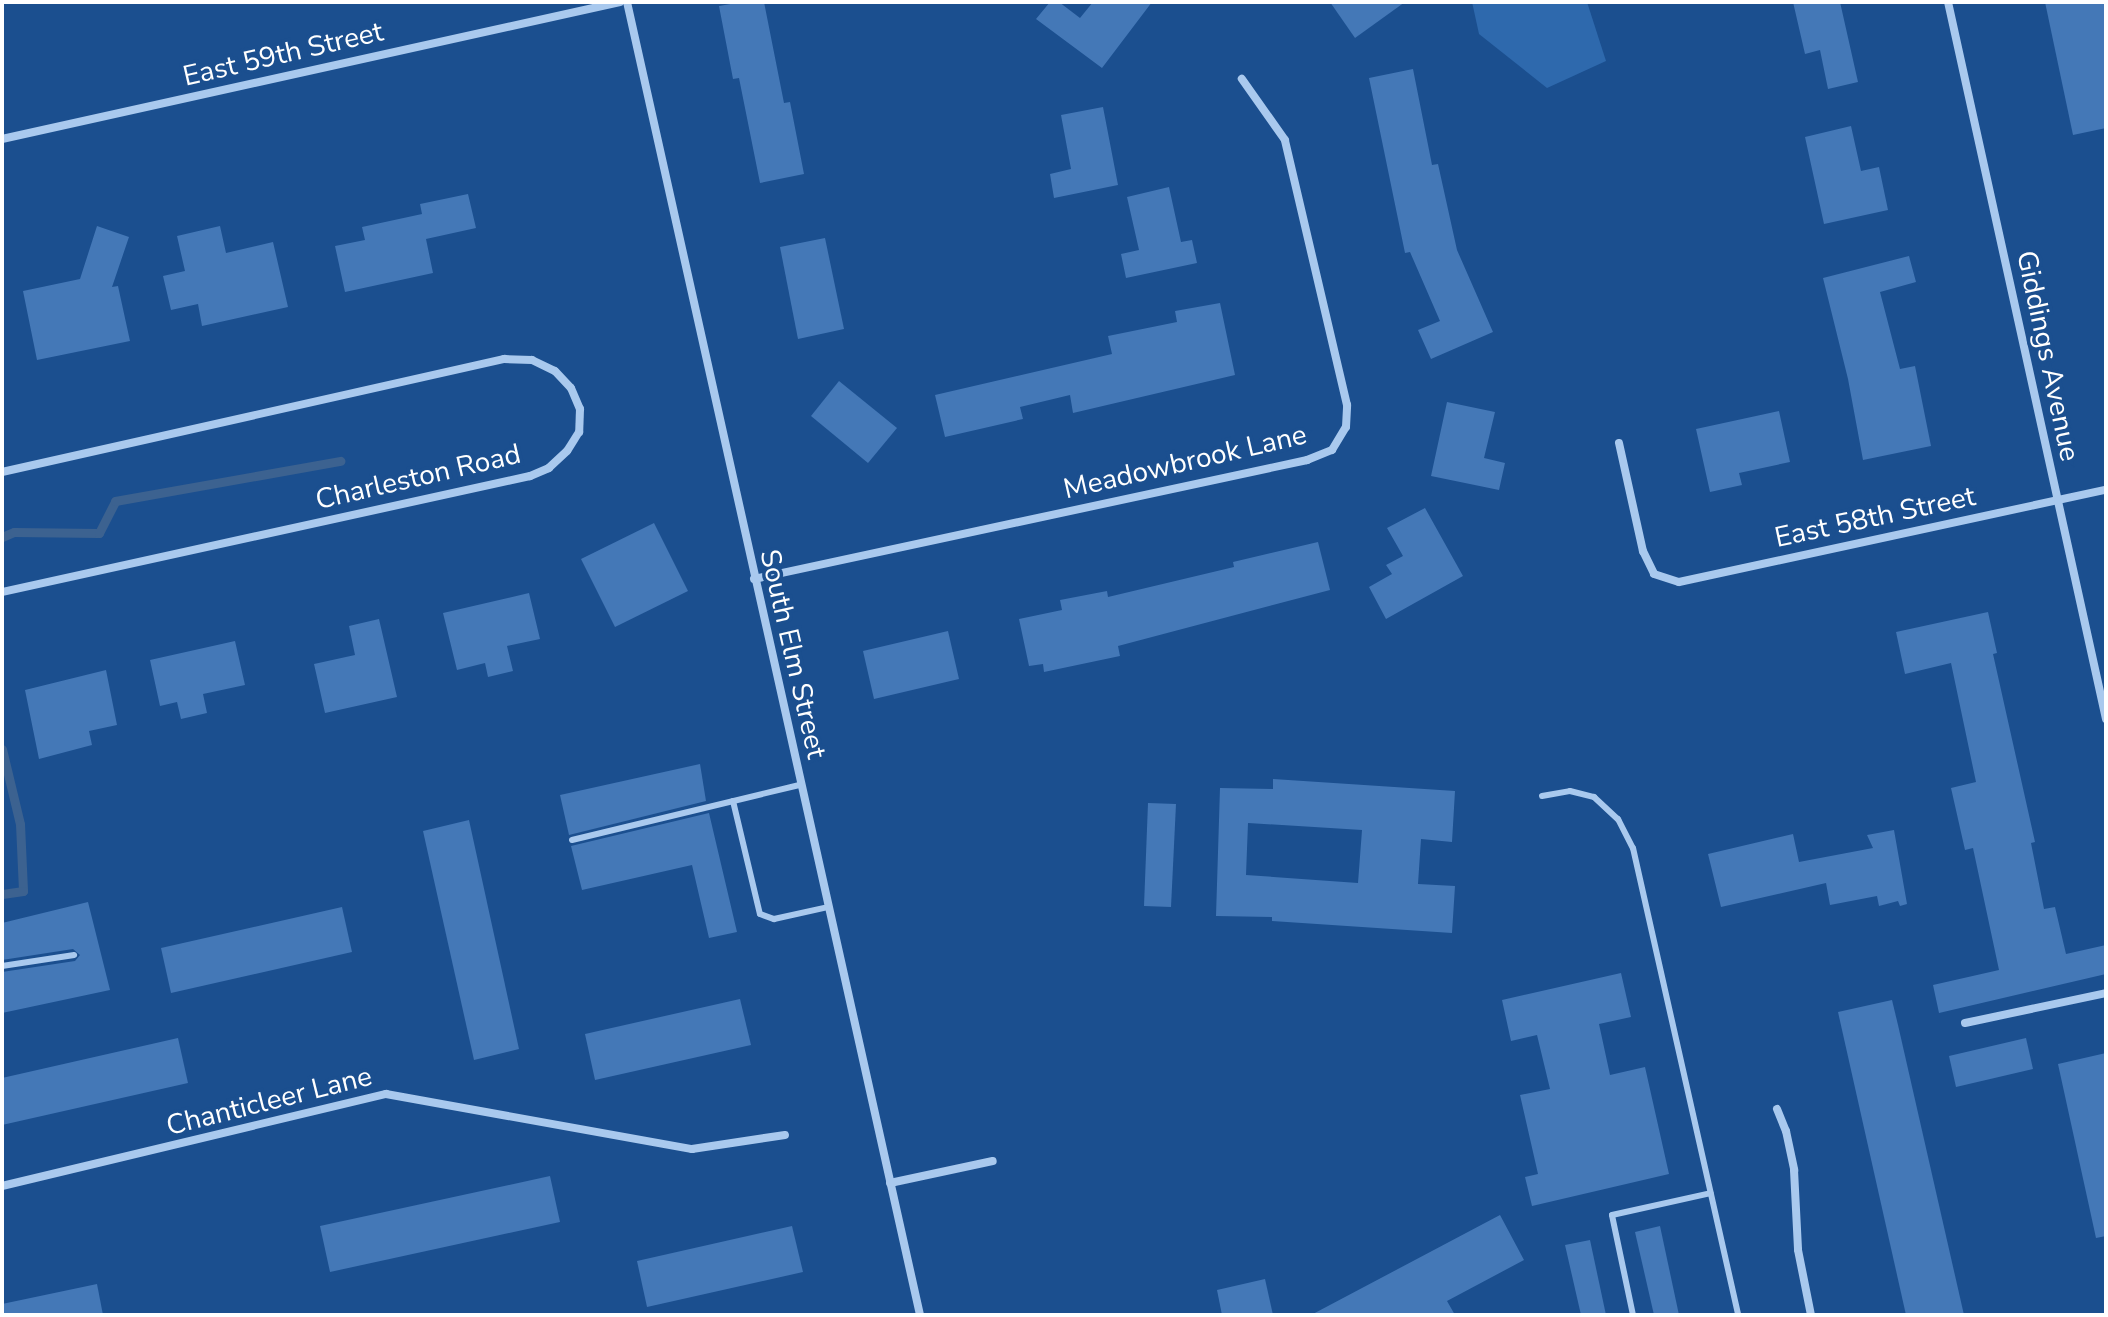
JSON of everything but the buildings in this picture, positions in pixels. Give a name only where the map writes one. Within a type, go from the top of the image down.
[{"type":"street","name":"East 59th Street","points":[[2,139],[620,2]]},
{"type":"street","name":"South Elm Street","points":[[627,2],[920,1315]]},
{"type":"street","name":"Giddings Avenue","points":[[1948,2],[2106,719]]},
{"type":"street","name":"Meadowbrook Lane","points":[[754,579],[1292,464],[1332,450],[1346,427],[1347,405],[1285,140],[1242,79]]},
{"type":"street","name":"Charleston Road","points":[[2,472],[504,359],[532,360],[555,371],[571,388],[580,409],[579,432],[567,451],[549,468],[530,476],[2,592]]},
{"type":"street","name":"East 58th Street","points":[[1619,443],[1643,551],[1654,574],[1679,582],[2106,490]]},
{"type":"street","points":[[1965,1023],[2106,993]]},
{"type":"street","name":"Chanticleer Lane","points":[[2,1186],[386,1094],[692,1149],[785,1135]]},
{"type":"street","points":[[1777,1109],[1786,1131],[1794,1170],[1798,1250],[1811,1315]]},
{"type":"street","points":[[890,1183],[993,1161]]},
{"type":"lane","points":[[572,840],[800,785]]},
{"type":"lane","points":[[1542,796],[1570,791],[1594,797],[1618,819],[1633,848],[1738,1315]]},
{"type":"lane","points":[[733,801],[760,914],[774,919],[828,907]]},
{"type":"lane","points":[[2,966],[74,955]]},
{"type":"lane","points":[[1633,1315],[1612,1215],[1711,1193]]},
{"type":"shaded area","points":[[1472,2],[1587,2],[1606,61],[1547,88],[1479,34]]},
{"type":"waterway","points":[[2,537],[14,532],[99,533],[115,501],[340,461]]},
{"type":"waterway","points":[[2,749],[20,824],[23,891],[2,894]]}]
